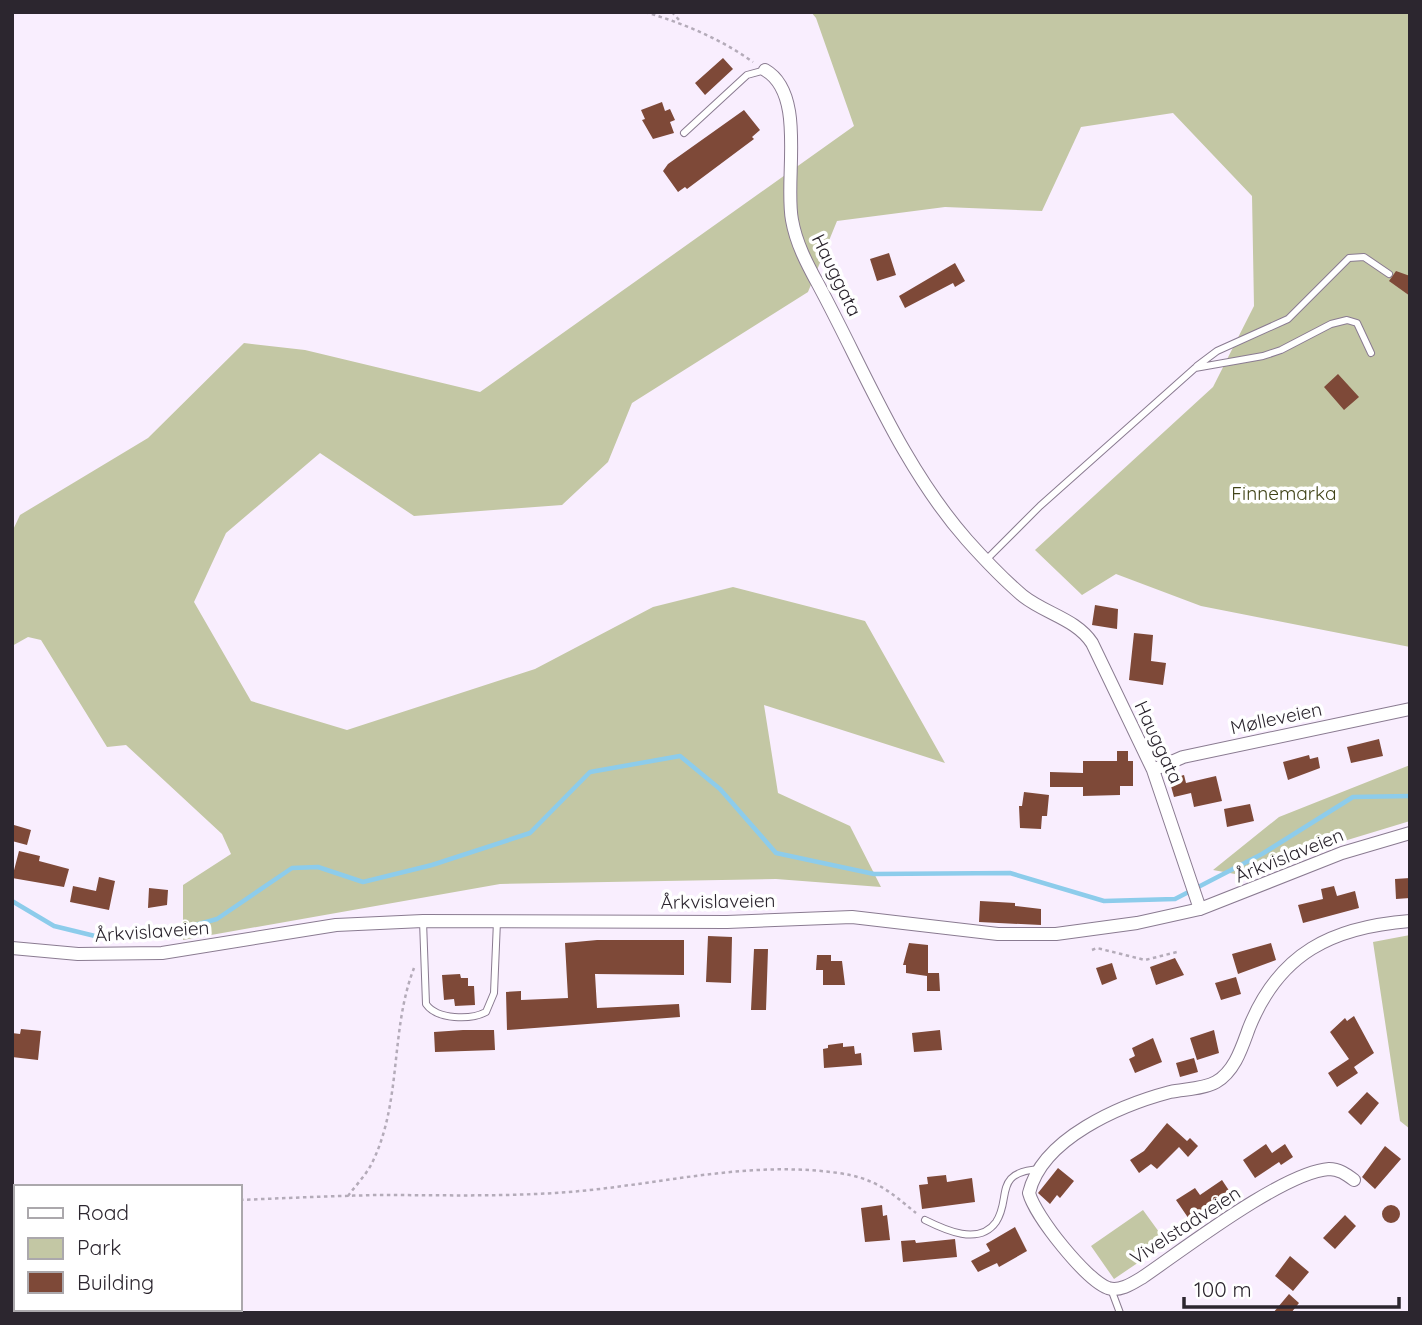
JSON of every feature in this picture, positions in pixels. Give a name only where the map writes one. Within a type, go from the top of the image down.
[{"type":"street","name":"Hauggata","points":[[765,70],[778,81],[788,104],[789,199],[802,253],[919,477],[943,513],[1022,595],[1085,632],[1153,770],[1196,897]]},
{"type":"street","name":"Mølleveien","points":[[1153,770],[1183,757],[1410,709]]},
{"type":"street","name":"Årkvislaveien","points":[[12,948],[78,954],[162,953],[336,925],[423,921],[727,922],[878,917],[998,934],[1056,934],[1137,923],[1196,897],[1410,833]]},
{"type":"street","points":[[1111,1289],[1100,1284],[1069,1253],[1037,1213],[1029,1193],[1041,1168],[1078,1133],[1105,1115],[1137,1101],[1219,1080],[1235,1060],[1267,990],[1294,960],[1339,934],[1379,923],[1410,921]]},
{"type":"street","name":"Vivelstadveien","points":[[1111,1289],[1135,1282],[1277,1189],[1328,1169],[1341,1171],[1353,1180]]},
{"type":"lane","points":[[684,133],[747,75],[765,70]]},
{"type":"lane","points":[[987,559],[1041,506],[1217,351],[1288,319],[1349,258],[1364,257],[1389,274]]},
{"type":"lane","points":[[1195,368],[1272,354],[1331,324],[1347,320],[1357,323],[1371,353]]},
{"type":"lane","points":[[423,921],[424,998],[430,1010],[450,1016],[480,1015],[490,1006],[494,993],[497,921]]},
{"type":"lane","points":[[925,1220],[961,1235],[985,1230],[996,1222],[1010,1182],[1021,1171],[1041,1168]]},
{"type":"lane","points":[[1111,1289],[1120,1313]]},
{"type":"path","points":[[645,12],[682,23],[724,41],[765,70]]},
{"type":"path","points":[[672,12],[682,23]]},
{"type":"path","points":[[1092,950],[1097,948],[1144,960],[1177,952]]},
{"type":"path","points":[[348,1196],[372,1163],[386,1125],[403,997],[423,950]]},
{"type":"path","points":[[242,1200],[533,1194],[606,1188],[684,1176],[757,1171],[821,1171],[850,1175],[894,1192],[925,1220]]},
{"type":"green space","name":"Finnemarka","points":[[811,12],[1410,12],[1410,647],[1201,606],[1116,574],[1082,595],[1035,550],[1213,387],[1254,306],[1252,196],[1173,113],[1081,127],[1042,211],[945,207],[837,221],[808,292],[632,403],[608,462],[562,505],[414,516],[320,453],[226,533],[194,602],[251,701],[347,730],[535,669],[653,607],[733,587],[865,621],[945,763],[764,705],[778,793],[850,826],[881,887],[776,879],[500,884],[183,940],[183,885],[231,854],[222,834],[126,745],[107,747],[41,640],[28,637],[12,646],[12,532],[20,515],[148,438],[244,343],[305,350],[480,392],[854,126],[816,18]]},
{"type":"green space","points":[[1410,765],[1410,821],[1235,874],[1213,870],[1279,817]]},
{"type":"green space","points":[[1410,935],[1410,1129],[1400,1121],[1373,942]]},
{"type":"green space","points":[[1143,1210],[1167,1243],[1114,1279],[1091,1246]]},
{"type":"building","points":[[723,58],[733,69],[705,95],[695,83]]},
{"type":"building","points":[[662,102],[665,111],[670,109],[675,120],[670,122],[674,133],[653,139],[642,120],[645,119],[641,110]]},
{"type":"building","points":[[744,110],[760,130],[752,137],[754,139],[687,189],[685,187],[678,192],[663,171],[668,164]]},
{"type":"building","points":[[889,253],[896,275],[877,281],[870,259]]},
{"type":"building","points":[[955,263],[965,281],[955,287],[953,283],[905,308],[899,296]]},
{"type":"building","points":[[1396,271],[1410,276],[1410,296],[1389,281]]},
{"type":"building","points":[[1338,374],[1359,397],[1344,410],[1324,387]]},
{"type":"building","points":[[1095,605],[1118,609],[1117,629],[1092,625]]},
{"type":"building","points":[[1134,633],[1153,635],[1151,661],[1166,663],[1163,685],[1129,680]]},
{"type":"building","points":[[1379,739],[1383,756],[1351,763],[1347,747]]},
{"type":"building","points":[[1117,751],[1128,751],[1128,761],[1133,761],[1133,786],[1120,786],[1120,795],[1083,796],[1083,787],[1050,787],[1050,772],[1083,773],[1083,761],[1117,761]]},
{"type":"building","points":[[1309,755],[1310,759],[1318,757],[1320,768],[1288,780],[1283,762]]},
{"type":"building","points":[[1184,775],[1186,783],[1216,776],[1222,801],[1194,807],[1191,793],[1174,797],[1169,779]]},
{"type":"building","points":[[1024,792],[1049,795],[1047,816],[1042,816],[1041,829],[1020,828],[1019,806],[1022,806]]},
{"type":"building","points":[[1250,804],[1254,821],[1227,827],[1224,809]]},
{"type":"building","points":[[14,825],[31,830],[27,845],[12,841]]},
{"type":"building","points":[[19,851],[40,856],[39,861],[69,869],[64,887],[12,878]]},
{"type":"building","points":[[99,877],[115,881],[109,910],[70,902],[73,886],[96,891]]},
{"type":"building","points":[[1410,878],[1410,898],[1396,899],[1395,879]]},
{"type":"building","points":[[1334,886],[1337,896],[1355,891],[1359,908],[1303,923],[1298,905],[1323,899],[1321,889]]},
{"type":"building","points":[[149,888],[168,890],[167,905],[148,908]]},
{"type":"building","points":[[980,901],[1015,903],[1015,906],[1041,909],[1041,925],[979,922]]},
{"type":"building","points":[[708,936],[732,937],[731,983],[706,982]]},
{"type":"building","points":[[597,940],[684,940],[684,975],[595,974],[597,1008],[679,1004],[680,1017],[507,1030],[506,992],[521,991],[521,1000],[568,998],[565,943]]},
{"type":"building","points":[[909,943],[928,945],[928,973],[939,973],[940,991],[927,991],[927,976],[906,973],[906,965],[903,965]]},
{"type":"building","points":[[1271,943],[1276,960],[1238,974],[1232,954]]},
{"type":"building","points":[[754,949],[768,949],[766,1010],[751,1010]]},
{"type":"building","points":[[817,955],[831,955],[831,961],[842,961],[845,985],[823,985],[823,970],[816,970]]},
{"type":"building","points":[[1175,958],[1184,975],[1156,985],[1150,967]]},
{"type":"building","points":[[1112,963],[1117,979],[1102,985],[1096,968]]},
{"type":"building","points":[[460,974],[461,978],[468,978],[468,986],[474,986],[475,1005],[455,1006],[454,999],[444,1000],[442,975]]},
{"type":"building","points":[[1236,977],[1241,994],[1221,1000],[1215,983]]},
{"type":"building","points":[[1354,1016],[1374,1053],[1354,1067],[1358,1073],[1337,1087],[1328,1073],[1349,1059],[1330,1032],[1345,1018],[1347,1021]]},
{"type":"building","points":[[21,1029],[41,1031],[38,1060],[12,1057],[12,1033],[20,1034]]},
{"type":"building","points":[[494,1030],[495,1050],[435,1052],[434,1032]]},
{"type":"building","points":[[940,1030],[942,1050],[914,1052],[912,1033]]},
{"type":"building","points":[[1214,1030],[1219,1053],[1197,1060],[1190,1038]]},
{"type":"building","points":[[1153,1038],[1162,1062],[1135,1073],[1129,1059],[1135,1056],[1132,1048]]},
{"type":"building","points":[[843,1043],[843,1047],[854,1046],[855,1054],[861,1053],[862,1065],[824,1068],[823,1049],[828,1048],[828,1045]]},
{"type":"building","points":[[1194,1058],[1198,1072],[1180,1077],[1176,1063]]},
{"type":"building","points":[[1367,1092],[1379,1103],[1361,1125],[1348,1112]]},
{"type":"building","points":[[1167,1123],[1187,1141],[1190,1138],[1198,1146],[1188,1157],[1179,1147],[1157,1169],[1151,1164],[1139,1173],[1130,1160],[1144,1151]]},
{"type":"building","points":[[1266,1144],[1272,1153],[1285,1144],[1293,1157],[1281,1165],[1279,1162],[1255,1178],[1243,1160]]},
{"type":"building","points":[[1385,1146],[1401,1159],[1375,1189],[1362,1177]]},
{"type":"building","points":[[1058,1168],[1074,1181],[1060,1198],[1057,1195],[1050,1204],[1038,1193]]},
{"type":"building","points":[[946,1175],[947,1182],[972,1178],[975,1202],[922,1209],[919,1185],[928,1184],[927,1177]]},
{"type":"building","points":[[1222,1180],[1232,1195],[1209,1210],[1211,1214],[1191,1222],[1176,1200],[1195,1188],[1200,1195]]},
{"type":"building","points":[[882,1205],[883,1216],[887,1215],[890,1240],[865,1242],[861,1208]]},
{"type":"building","points":[[1391,1205],[1399,1210],[1400,1214],[1395,1222],[1391,1223],[1383,1218],[1382,1214],[1387,1206]]},
{"type":"building","points":[[1345,1215],[1356,1226],[1335,1249],[1323,1238]]},
{"type":"building","points":[[1015,1227],[1027,1251],[999,1267],[997,1263],[978,1272],[971,1261],[990,1251],[986,1244]]},
{"type":"building","points":[[955,1239],[957,1257],[903,1262],[901,1241],[915,1240],[916,1243]]},
{"type":"building","points":[[1290,1256],[1309,1272],[1293,1291],[1275,1276]]},
{"type":"building","points":[[1289,1294],[1299,1303],[1291,1313],[1273,1313]]},
{"type":"waterway","points":[[12,901],[54,926],[95,936],[159,935],[217,919],[292,868],[318,867],[363,882],[432,865],[530,833],[590,772],[680,756],[720,789],[776,853],[874,874],[1010,873],[1104,901],[1175,899],[1262,854],[1353,797],[1410,796]]}]
